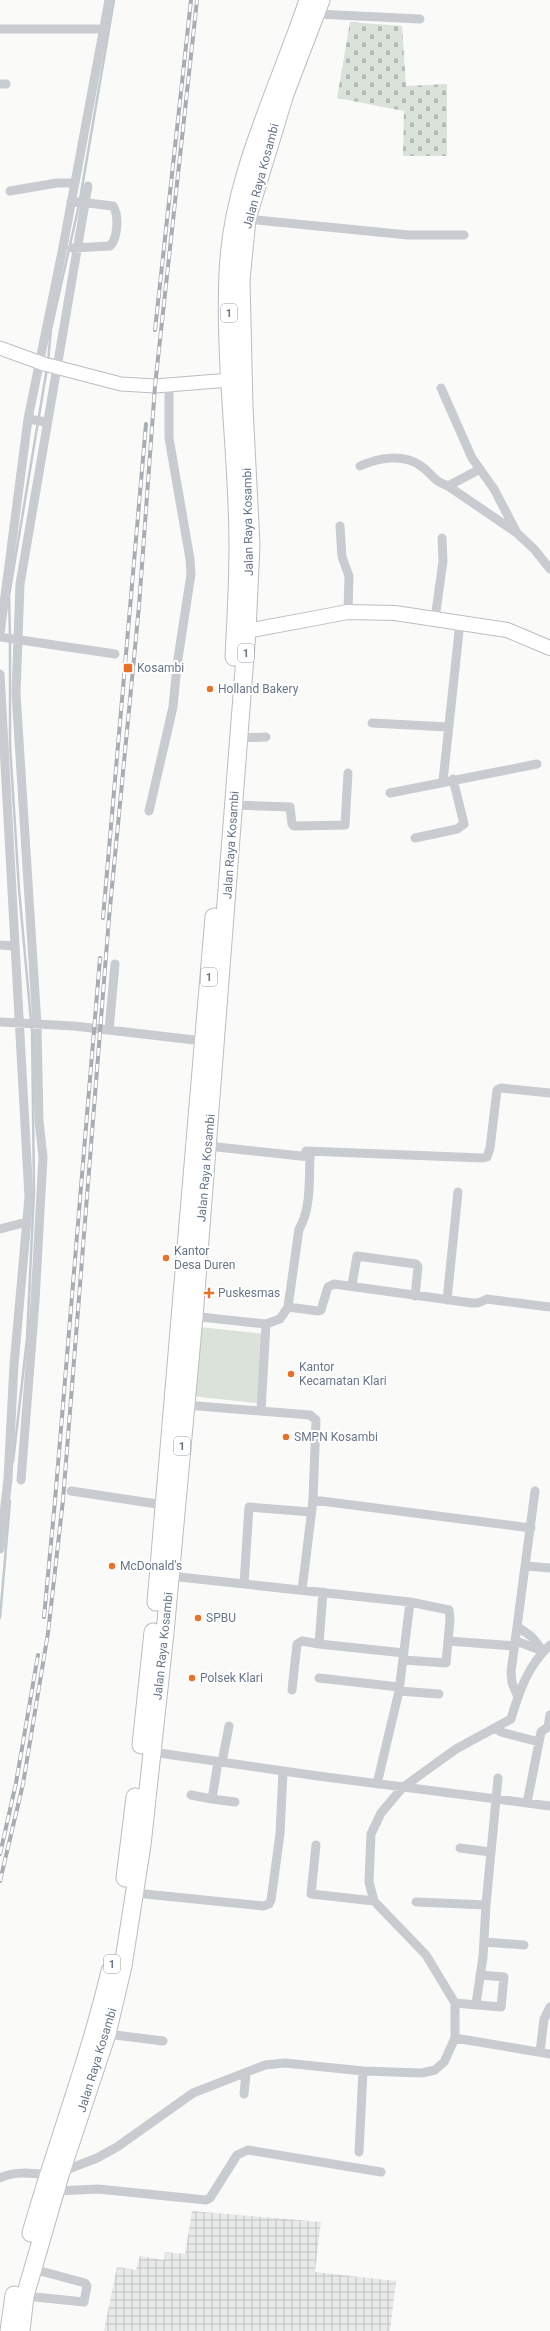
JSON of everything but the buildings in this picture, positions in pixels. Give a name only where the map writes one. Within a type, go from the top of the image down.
[{"type":"highway","name":"Jalan Raya Kosambi","points":[[22,2331],[25,2296],[56,2192],[54,2173],[107,2034],[123,1966],[135,1893],[152,1752],[166,1582],[164,1505],[208,1146],[247,631],[251,545],[244,407],[241,280],[247,219],[285,94],[315,5]]},
{"type":"highway","name":"Jalan Raya Kosambi","points":[[9,2331],[14,2294],[54,2173],[96,2028],[112,1964],[166,1582],[186,1405],[187,1316],[203,1041],[235,639],[238,546],[230,380],[228,273],[234,224],[242,188],[273,93],[315,5]]},
{"type":"main road","points":[[0,348],[49,365],[121,384],[150,386],[230,380]]},
{"type":"main road","points":[[247,631],[348,612],[395,614],[460,622],[507,630],[550,648]]},
{"type":"street","points":[[6,638],[20,584],[44,422],[49,365],[78,202],[75,183],[105,29],[109,0]]},
{"type":"street","points":[[315,5],[420,19]]},
{"type":"street","points":[[0,30],[105,29]]},
{"type":"street","points":[[10,191],[57,183],[75,183]]},
{"type":"street","points":[[0,1543],[4,1479],[17,1439],[33,1216],[36,1198],[16,693],[6,638],[30,419],[49,365],[78,202],[88,186]]},
{"type":"street","points":[[70,247],[110,246],[114,242],[117,218],[113,206],[78,202]]},
{"type":"street","points":[[247,219],[408,235],[464,235]]},
{"type":"street","points":[[149,811],[174,706],[177,665],[191,574],[190,559],[169,438],[169,385]]},
{"type":"street","points":[[441,388],[472,458],[507,512],[517,534]]},
{"type":"street","points":[[30,419],[44,422]]},
{"type":"street","points":[[360,466],[379,459],[410,460],[421,466],[434,480],[448,486],[517,534],[534,549],[550,569]]},
{"type":"street","points":[[448,486],[480,469]]},
{"type":"street","points":[[340,526],[342,557],[349,576],[348,612]]},
{"type":"street","points":[[435,619],[443,561],[442,538]]},
{"type":"street","points":[[443,781],[460,622]]},
{"type":"street","points":[[6,638],[115,654]]},
{"type":"street","points":[[0,674],[15,946],[28,1024],[32,1121],[43,1157],[33,1216],[17,1439],[21,1480]]},
{"type":"street","points":[[372,723],[448,727]]},
{"type":"street","points":[[239,738],[266,738]]},
{"type":"street","points":[[390,793],[453,779],[537,764]]},
{"type":"street","points":[[234,805],[290,807],[292,824],[294,826],[342,826],[345,823],[348,773]]},
{"type":"street","points":[[415,838],[457,829],[464,824],[453,779]]},
{"type":"street","points":[[0,945],[15,946]]},
{"type":"street","points":[[109,1030],[115,964]]},
{"type":"street","points":[[0,1022],[74,1026],[203,1041]]},
{"type":"street","points":[[306,1151],[483,1158],[486,1157],[490,1148],[497,1090],[501,1088],[550,1093]]},
{"type":"street","points":[[187,1316],[266,1324],[280,1319],[288,1307],[299,1229],[304,1221],[306,1209],[310,1157],[208,1146]]},
{"type":"street","points":[[447,1300],[458,1192]]},
{"type":"street","points":[[0,1229],[33,1216]]},
{"type":"street","points":[[352,1285],[357,1256],[416,1264],[418,1267],[415,1296]]},
{"type":"street","points":[[288,1307],[318,1312],[324,1307],[330,1286],[352,1285],[447,1300],[478,1303],[487,1299],[550,1307]]},
{"type":"street","points":[[261,1410],[266,1324]]},
{"type":"street","points":[[186,1405],[310,1415],[316,1420],[313,1500],[302,1590]]},
{"type":"street","points":[[71,1491],[164,1505]]},
{"type":"street","points":[[518,1697],[511,1677],[535,1491]]},
{"type":"street","points":[[313,1500],[531,1528]]},
{"type":"street","points":[[244,1584],[249,1507],[311,1512]]},
{"type":"street","points":[[526,1566],[550,1568]]},
{"type":"street","points":[[166,1582],[244,1584],[410,1602],[449,1610],[450,1619],[445,1664],[404,1656],[302,1641],[297,1644],[292,1690]]},
{"type":"street","points":[[319,1644],[323,1592]]},
{"type":"street","points":[[377,1784],[399,1689],[410,1602]]},
{"type":"street","points":[[518,1627],[547,1648]]},
{"type":"street","points":[[448,1642],[516,1644],[547,1648]]},
{"type":"street","points":[[0,2178],[23,2173],[54,2173],[97,2158],[117,2147],[193,2093],[265,2065],[278,2063],[363,2071],[407,2073],[430,2072],[444,2062],[455,2038],[455,2004],[426,1955],[374,1901],[369,1882],[371,1834],[381,1813],[402,1788],[456,1749],[511,1719],[518,1697],[531,1667],[547,1648]]},
{"type":"street","points":[[319,1678],[439,1694]]},
{"type":"street","points":[[527,1803],[541,1732],[548,1726],[550,1715]]},
{"type":"street","points":[[212,1799],[229,1726]]},
{"type":"street","points":[[495,1728],[501,1732],[539,1742]]},
{"type":"street","points":[[152,1752],[402,1788],[550,1806]]},
{"type":"street","points":[[135,1893],[263,1906],[268,1904],[271,1900],[280,1834],[283,1771]]},
{"type":"street","points":[[476,2004],[484,1942],[490,1852],[498,1778]]},
{"type":"street","points":[[190,1795],[235,1802]]},
{"type":"street","points":[[316,1844],[311,1894],[374,1901]]},
{"type":"street","points":[[460,1848],[490,1852]]},
{"type":"street","points":[[416,1902],[486,1905]]},
{"type":"street","points":[[484,1942],[524,1945]]},
{"type":"street","points":[[455,2004],[476,2004],[498,2008],[502,2005],[504,1977],[480,1975]]},
{"type":"street","points":[[540,2052],[544,2019],[550,2007]]},
{"type":"street","points":[[107,2034],[163,2041]]},
{"type":"street","points":[[455,2038],[550,2054]]},
{"type":"street","points":[[359,2152],[363,2071]]},
{"type":"street","points":[[244,2094],[246,2073]]},
{"type":"street","points":[[56,2192],[98,2189],[206,2200],[210,2198],[237,2155],[248,2150],[382,2172]]},
{"type":"street","points":[[25,2296],[84,2302],[87,2286],[85,2283],[32,2269]]},
{"type":"shaded area","points":[[192,2211],[321,2222],[315,2272],[396,2281],[390,2331],[104,2331],[117,2267],[136,2270],[140,2256],[164,2260],[165,2252],[185,2254]]},
{"type":"green space","points":[[350,22],[402,26],[406,86],[447,84],[447,156],[403,156],[404,111],[337,98]]},
{"type":"green space","points":[[199,1327],[265,1334],[257,1403],[191,1396]]},
{"type":"waterway","points":[[48,362],[51,329],[79,205],[114,0]]},
{"type":"waterway","points":[[10,636],[9,596],[47,368]]},
{"type":"waterway","points":[[10,641],[10,745],[19,889],[31,1021]]},
{"type":"waterway","points":[[13,1462],[27,1339],[34,1192],[32,1026]]},
{"type":"waterway","points":[[0,1618],[10,1501]]},
{"type":"railway","points":[[155,330],[191,0]]},
{"type":"railway","points":[[0,1881],[23,1784],[48,1633],[63,1500],[109,918],[139,606],[155,386],[197,0]]},
{"type":"railway","points":[[103,918],[146,424]]},
{"type":"railway","points":[[44,1617],[100,958]]},
{"type":"railway","points":[[0,1854],[16,1783],[38,1655]]},
{"type":"place","name":"Kosambi","points":[[128,668]]},
{"type":"place","name":"Holland Bakery","points":[[210,689]]},
{"type":"place","name":"Kantor Desa Duren","points":[[166,1258]]},
{"type":"place","name":"Puskesmas","points":[[209,1293]]},
{"type":"place","name":"Kantor Kecamatan Klari","points":[[291,1374]]},
{"type":"place","name":"SMPN Kosambi","points":[[286,1437]]},
{"type":"place","name":"McDonald's","points":[[112,1566]]},
{"type":"place","name":"SPBU","points":[[198,1618]]},
{"type":"place","name":"Polsek Klari","points":[[192,1678]]}]
